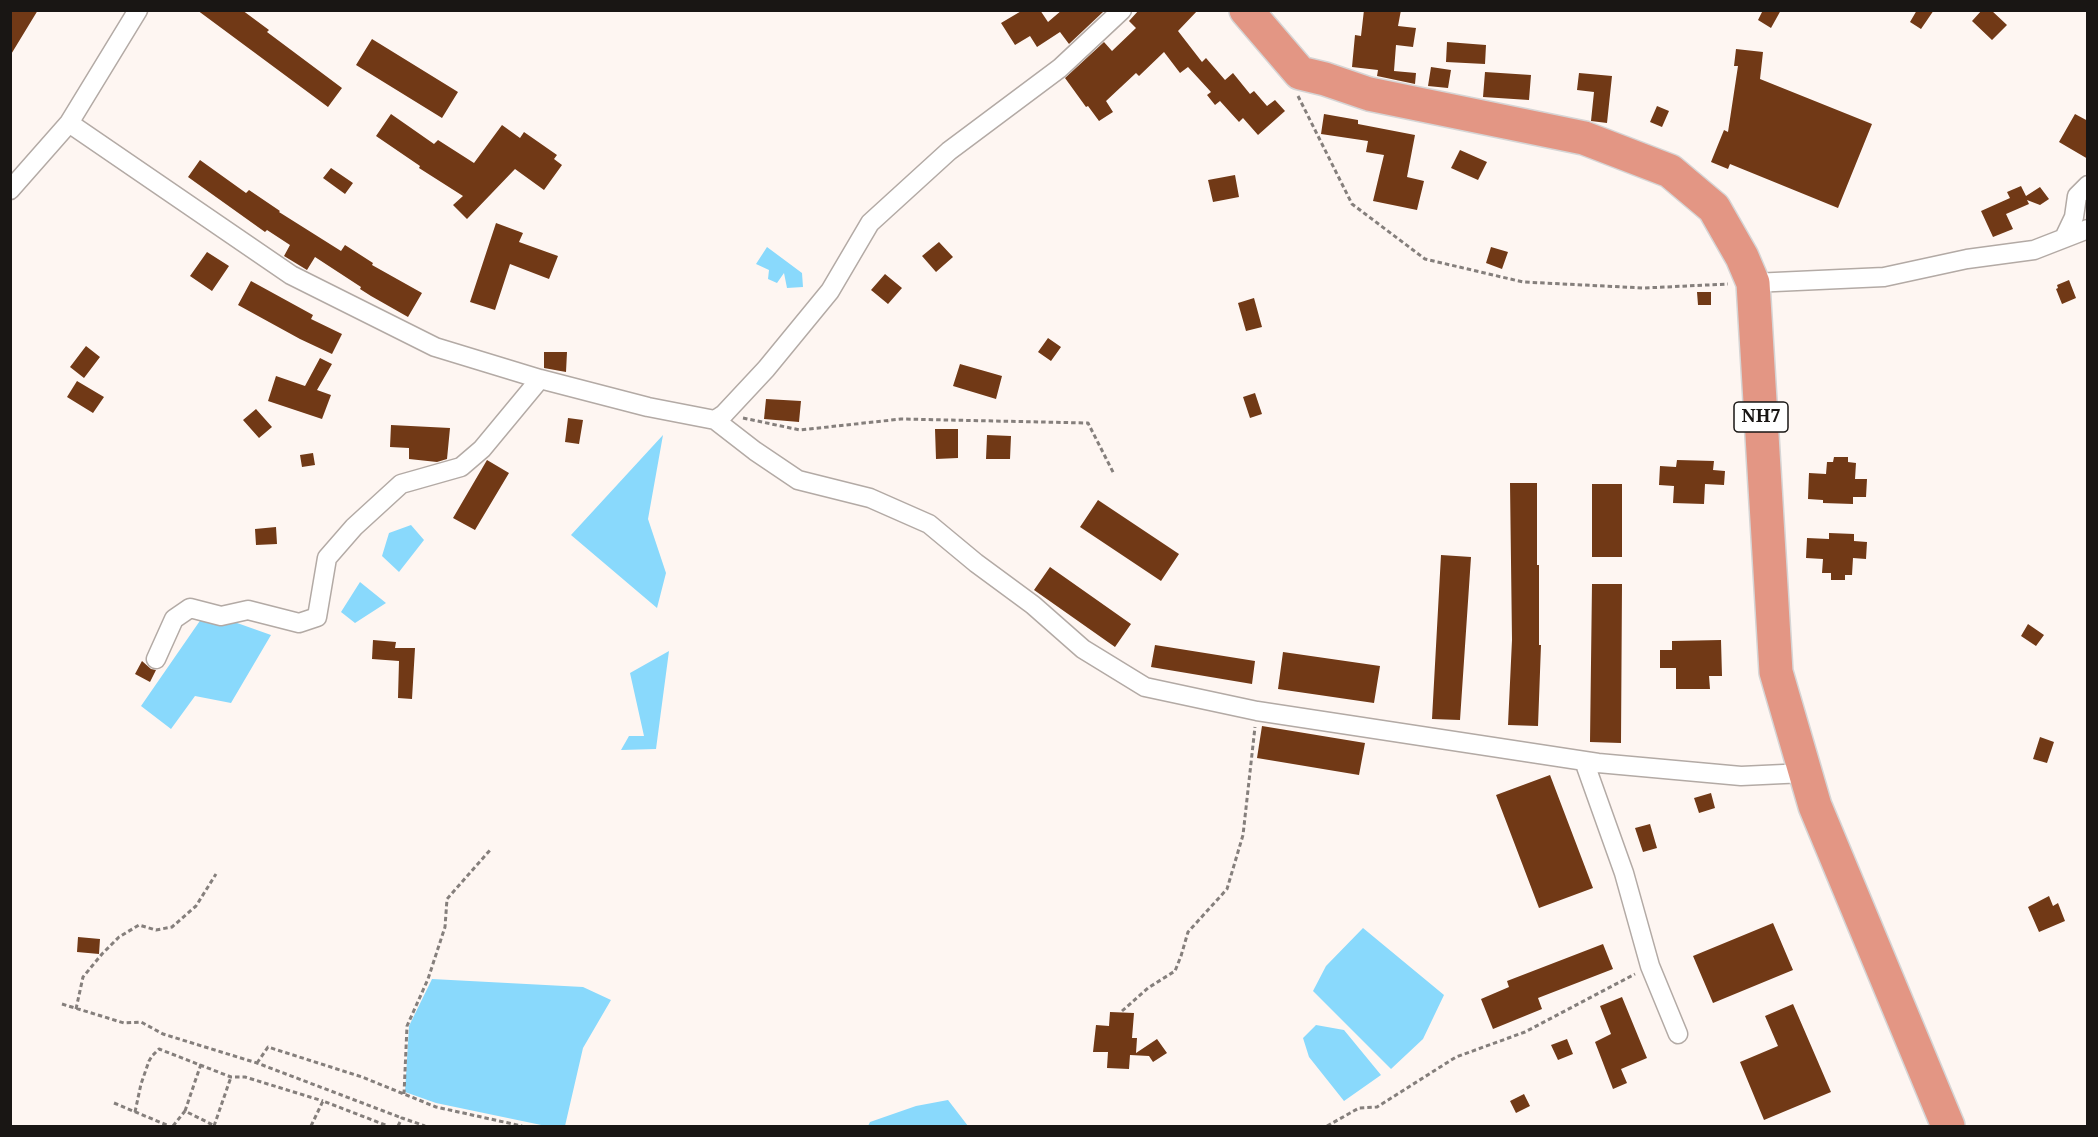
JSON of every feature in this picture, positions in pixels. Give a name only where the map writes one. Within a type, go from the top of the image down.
[{"type":"highway","points":[[1246,10],[1300,73]]},
{"type":"highway","name":"NH7","points":[[1300,73],[1369,94],[1584,138],[1670,171],[1714,208],[1754,283],[1776,672],[1815,807],[1948,1126]]},
{"type":"street","points":[[10,190],[69,123],[138,10]]},
{"type":"street","points":[[720,417],[766,369],[830,291],[870,223],[949,152],[1060,68],[1122,10]]},
{"type":"street","points":[[69,123],[291,276],[435,347],[540,379],[648,407],[720,417],[755,451],[798,480],[870,498],[929,524],[976,563],[1033,605],[1083,649],[1145,687],[1257,711],[1584,760],[1741,776],[1805,773]]},
{"type":"street","points":[[2064,238],[2074,217],[2077,196],[2088,185]]},
{"type":"street","points":[[1754,283],[1884,277],[1967,259],[2034,250],[2088,229]]},
{"type":"street","points":[[156,659],[174,620],[190,608],[220,616],[248,610],[299,623],[317,617],[327,558],[354,527],[401,484],[461,467],[482,449],[540,379]]},
{"type":"street","points":[[1584,760],[1624,873],[1650,966],[1678,1034]]},
{"type":"path","points":[[1300,73],[1298,99],[1352,204],[1425,259],[1523,282],[1644,288],[1754,283]]},
{"type":"path","points":[[720,417],[800,430],[901,418],[1089,423],[1114,474]]},
{"type":"path","points":[[1122,1011],[1148,988],[1175,971],[1188,932],[1227,889],[1243,835],[1257,711]]},
{"type":"path","points":[[404,1094],[407,1026],[428,979],[445,927],[447,899],[491,849]]},
{"type":"path","points":[[75,1008],[83,977],[119,937],[139,925],[156,930],[172,927],[196,906],[216,874]]},
{"type":"path","points":[[1327,1126],[1359,1108],[1377,1107],[1456,1057],[1525,1032],[1650,966]]},
{"type":"path","points":[[62,1004],[124,1023],[141,1022],[163,1034],[257,1063],[425,1126]]},
{"type":"path","points":[[257,1063],[268,1047],[362,1077],[436,1107],[522,1126]]},
{"type":"path","points":[[135,1112],[141,1084],[152,1056],[159,1050],[231,1077],[245,1077],[323,1101],[388,1126]]},
{"type":"path","points":[[114,1103],[171,1126],[185,1111],[201,1064]]},
{"type":"path","points":[[185,1111],[215,1126],[231,1077]]},
{"type":"path","points":[[311,1126],[323,1101]]},
{"type":"path","points":[[398,1126],[402,1118]]},
{"type":"water","points":[[767,247],[802,273],[803,287],[787,288],[784,273],[777,283],[768,279],[769,270],[756,264]]},
{"type":"water","points":[[663,435],[648,519],[666,573],[657,608],[571,535]]},
{"type":"water","points":[[411,525],[424,540],[399,572],[382,556],[389,533]]},
{"type":"water","points":[[360,582],[386,603],[355,623],[341,612]]},
{"type":"water","points":[[206,612],[271,635],[231,703],[195,696],[171,729],[141,706]]},
{"type":"water","points":[[669,651],[656,749],[621,750],[629,736],[644,736],[630,673]]},
{"type":"water","points":[[1363,928],[1444,995],[1423,1039],[1391,1069],[1313,991],[1326,966]]},
{"type":"water","points":[[432,979],[583,987],[611,1000],[583,1048],[565,1126],[546,1126],[436,1103],[405,1092],[409,1026]]},
{"type":"water","points":[[1316,1025],[1344,1030],[1381,1075],[1344,1101],[1309,1057],[1303,1038]]},
{"type":"water","points":[[948,1100],[968,1126],[868,1126],[870,1122],[916,1106]]},
{"type":"building","points":[[10,10],[38,10],[10,56]]},
{"type":"building","points":[[197,10],[242,10],[269,30],[267,32],[342,88],[328,107]]},
{"type":"building","points":[[1023,10],[1040,10],[1048,22],[1062,10],[1102,10],[1103,12],[1069,44],[1060,32],[1037,47],[1030,36],[1015,45],[1001,23]]},
{"type":"building","points":[[1139,10],[1198,10],[1178,31],[1202,62],[1206,58],[1225,80],[1233,73],[1250,94],[1254,91],[1267,106],[1275,100],[1285,111],[1258,135],[1243,118],[1239,122],[1220,101],[1215,105],[1207,95],[1211,92],[1188,67],[1180,73],[1164,52],[1139,76],[1136,73],[1106,101],[1113,112],[1099,121],[1065,78],[1104,42],[1112,51],[1136,28],[1129,21]]},
{"type":"building","points":[[1364,10],[1401,10],[1398,26],[1416,28],[1413,47],[1396,45],[1394,71],[1416,73],[1415,84],[1377,76],[1378,70],[1352,67],[1355,35],[1361,36]]},
{"type":"building","points":[[1763,10],[1781,10],[1771,28],[1758,20]]},
{"type":"building","points":[[1917,10],[1934,10],[1921,29],[1910,22]]},
{"type":"building","points":[[1982,10],[1991,10],[2007,25],[1992,40],[1972,21]]},
{"type":"building","points":[[372,39],[458,92],[442,118],[356,65]]},
{"type":"building","points":[[1447,42],[1486,45],[1485,64],[1446,62]]},
{"type":"building","points":[[1736,49],[1763,52],[1760,79],[1872,124],[1838,208],[1730,164],[1728,169],[1711,162],[1724,130],[1728,132],[1738,66],[1734,66]]},
{"type":"building","points":[[1431,67],[1451,70],[1448,88],[1428,86]]},
{"type":"building","points":[[1485,72],[1531,75],[1529,100],[1483,97]]},
{"type":"building","points":[[1579,73],[1612,76],[1607,123],[1591,121],[1594,92],[1577,90]]},
{"type":"building","points":[[1657,106],[1669,111],[1662,127],[1650,122]]},
{"type":"building","points":[[391,114],[434,144],[438,140],[474,163],[502,125],[520,138],[524,132],[557,155],[554,159],[562,165],[544,190],[515,169],[467,219],[453,205],[463,196],[419,168],[420,166],[376,136]]},
{"type":"building","points":[[1324,114],[1358,120],[1358,124],[1415,135],[1407,177],[1424,181],[1417,210],[1373,201],[1384,155],[1366,152],[1368,141],[1321,134]]},
{"type":"building","points":[[2075,114],[2088,121],[2088,159],[2059,142]]},
{"type":"building","points":[[1460,150],[1487,162],[1478,180],[1451,168]]},
{"type":"building","points":[[200,160],[246,193],[249,190],[341,251],[345,245],[373,263],[372,265],[422,293],[408,317],[360,289],[361,287],[315,257],[307,270],[284,256],[290,245],[267,230],[265,232],[188,177]]},
{"type":"building","points":[[331,168],[353,183],[345,194],[323,178]]},
{"type":"building","points":[[1235,175],[1239,197],[1213,202],[1208,180]]},
{"type":"building","points":[[2021,186],[2026,196],[2040,187],[2049,199],[2040,205],[2027,200],[2029,204],[2006,214],[2013,229],[1993,237],[1981,211],[2010,198],[2007,192]]},
{"type":"building","points":[[496,223],[523,233],[519,242],[558,256],[549,279],[510,264],[495,310],[470,302]]},
{"type":"building","points":[[939,242],[953,257],[936,272],[922,256]]},
{"type":"building","points":[[1491,247],[1508,252],[1502,269],[1486,263]]},
{"type":"building","points":[[207,252],[229,266],[212,291],[190,276]]},
{"type":"building","points":[[885,274],[902,288],[888,304],[871,290]]},
{"type":"building","points":[[2069,280],[2076,298],[2062,304],[2056,289],[2057,285]]},
{"type":"building","points":[[251,281],[313,315],[311,319],[342,334],[332,354],[238,305]]},
{"type":"building","points":[[1697,292],[1711,292],[1711,305],[1698,305]]},
{"type":"building","points":[[1254,298],[1262,327],[1246,331],[1238,303]]},
{"type":"building","points":[[1048,338],[1061,347],[1051,361],[1038,352]]},
{"type":"building","points":[[86,346],[100,357],[84,378],[70,367]]},
{"type":"building","points":[[544,352],[567,352],[566,372],[544,368]]},
{"type":"building","points":[[320,358],[332,364],[317,390],[331,395],[322,419],[268,401],[276,376],[305,386]]},
{"type":"building","points":[[960,364],[1002,376],[996,399],[953,386]]},
{"type":"building","points":[[77,381],[104,397],[93,413],[67,397]]},
{"type":"building","points":[[1255,393],[1262,414],[1250,418],[1243,397]]},
{"type":"building","points":[[766,399],[801,401],[799,422],[764,419]]},
{"type":"building","points":[[256,409],[272,427],[259,438],[243,420]]},
{"type":"building","points":[[568,418],[583,420],[579,444],[565,442]]},
{"type":"building","points":[[391,425],[450,428],[447,459],[437,462],[409,459],[409,448],[390,447]]},
{"type":"building","points":[[935,429],[958,429],[958,458],[936,459]]},
{"type":"building","points":[[987,435],[1011,436],[1010,459],[986,459]]},
{"type":"building","points":[[313,453],[315,465],[302,467],[300,455]]},
{"type":"building","points":[[1834,457],[1848,457],[1848,462],[1856,463],[1855,479],[1867,479],[1866,497],[1853,497],[1853,504],[1823,503],[1823,500],[1808,499],[1809,473],[1826,474],[1827,462],[1833,462]]},
{"type":"building","points":[[487,460],[509,473],[475,530],[453,518]]},
{"type":"building","points":[[1677,460],[1714,461],[1713,470],[1725,471],[1724,485],[1705,484],[1704,504],[1673,503],[1674,486],[1659,485],[1660,466],[1676,467]]},
{"type":"building","points":[[1510,483],[1537,483],[1537,565],[1539,565],[1539,645],[1541,645],[1538,726],[1508,725],[1512,640]]},
{"type":"building","points":[[1592,484],[1622,484],[1622,557],[1592,557]]},
{"type":"building","points":[[1098,500],[1179,554],[1161,581],[1080,527]]},
{"type":"building","points":[[276,527],[277,544],[256,545],[255,529]]},
{"type":"building","points":[[1829,533],[1854,534],[1854,541],[1867,542],[1866,559],[1853,558],[1852,575],[1845,575],[1845,580],[1831,580],[1831,573],[1822,573],[1823,559],[1806,558],[1807,538],[1829,539]]},
{"type":"building","points":[[1441,555],[1471,557],[1460,720],[1432,719]]},
{"type":"building","points":[[1050,567],[1131,624],[1115,647],[1034,590]]},
{"type":"building","points":[[1592,584],[1622,584],[1621,743],[1590,742]]},
{"type":"building","points":[[2028,624],[2044,635],[2036,646],[2021,636]]},
{"type":"building","points":[[373,640],[396,642],[395,648],[415,648],[412,699],[398,698],[399,661],[372,659]]},
{"type":"building","points":[[1721,640],[1722,676],[1709,676],[1710,689],[1676,689],[1676,668],[1660,668],[1660,650],[1672,650],[1672,641]]},
{"type":"building","points":[[1155,645],[1255,661],[1252,684],[1151,667]]},
{"type":"building","points":[[1283,652],[1380,666],[1374,703],[1278,689]]},
{"type":"building","points":[[142,661],[151,669],[156,670],[150,682],[135,674]]},
{"type":"building","points":[[1262,726],[1365,743],[1359,775],[1257,758]]},
{"type":"building","points":[[2040,737],[2054,742],[2047,763],[2033,759]]},
{"type":"building","points":[[1550,775],[1593,888],[1539,908],[1496,795]]},
{"type":"building","points":[[1711,793],[1715,808],[1699,813],[1694,798]]},
{"type":"building","points":[[1650,824],[1657,848],[1643,852],[1635,828]]},
{"type":"building","points":[[2049,896],[2053,906],[2058,903],[2065,921],[2039,932],[2028,907]]},
{"type":"building","points":[[1773,923],[1793,970],[1713,1003],[1693,956]]},
{"type":"building","points":[[78,937],[100,939],[99,954],[77,952]]},
{"type":"building","points":[[1603,944],[1613,969],[1538,998],[1542,1009],[1493,1029],[1481,999],[1509,987],[1507,981]]},
{"type":"building","points":[[1622,997],[1647,1058],[1621,1069],[1627,1083],[1613,1089],[1595,1042],[1611,1034],[1600,1006]]},
{"type":"building","points":[[1793,1004],[1831,1092],[1764,1120],[1740,1062],[1778,1046],[1765,1016]]},
{"type":"building","points":[[1110,1012],[1134,1013],[1132,1038],[1137,1038],[1136,1053],[1157,1039],[1167,1053],[1153,1062],[1149,1056],[1130,1055],[1129,1069],[1107,1068],[1108,1052],[1093,1052],[1096,1025],[1109,1026]]},
{"type":"building","points":[[1567,1039],[1573,1054],[1558,1060],[1551,1045]]},
{"type":"building","points":[[1524,1094],[1530,1106],[1516,1113],[1510,1101]]}]
